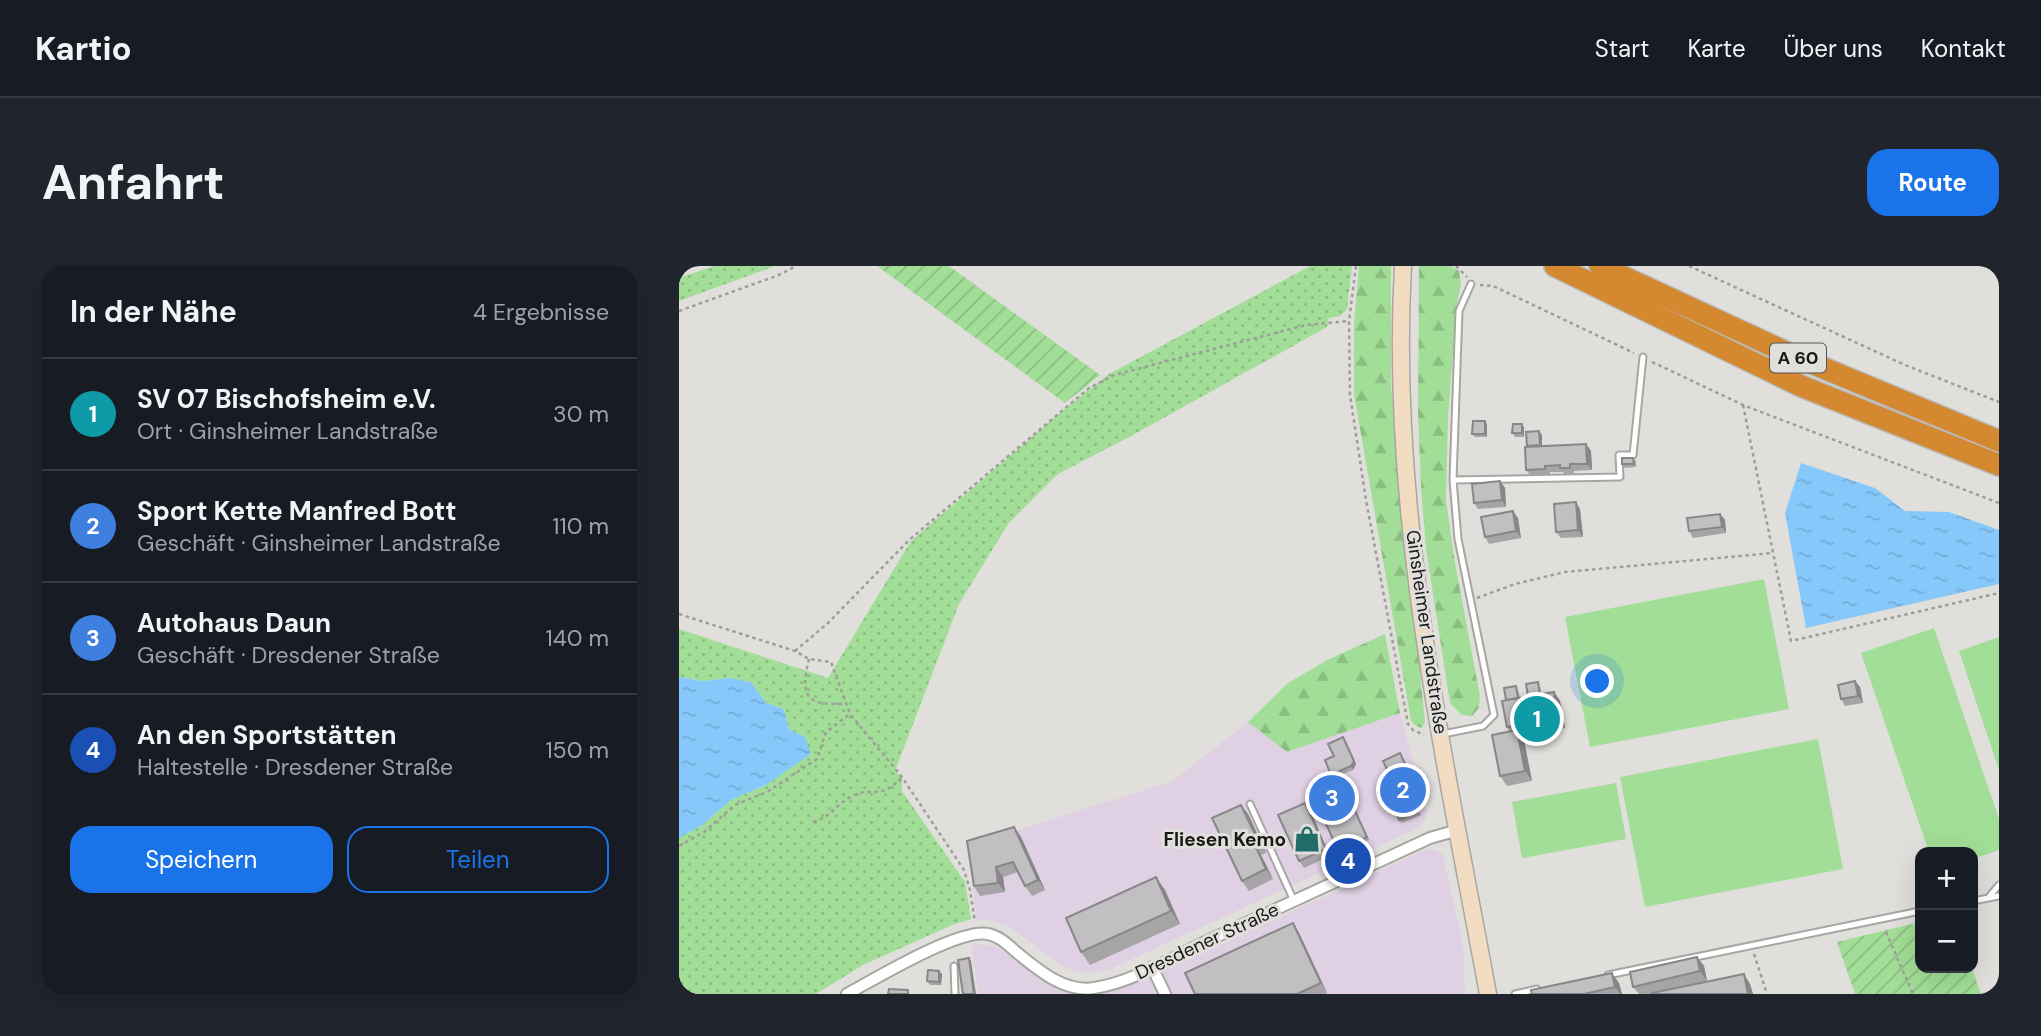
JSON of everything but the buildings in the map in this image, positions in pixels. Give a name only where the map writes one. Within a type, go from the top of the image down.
[{"type":"highway","name":"A 60","points":[[1545,266],[1580,278]]},
{"type":"highway","name":"A 60","points":[[1555,266],[1801,386],[1999,465]]},
{"type":"highway","name":"A 60","points":[[1601,266],[1792,355],[1999,441]]},
{"type":"main road","name":"Ginsheimer Landstraße","points":[[1403,266],[1403,405],[1419,603],[1488,994]]},
{"type":"street","name":"Dresdener Straße","points":[[847,994],[933,949],[983,934],[1004,941],[1033,966],[1061,983],[1084,989],[1106,985],[1152,967],[1430,838],[1458,830]]},
{"type":"street","points":[[1152,967],[1165,994]]},
{"type":"lane","points":[[1441,735],[1483,726],[1493,715],[1458,539],[1453,480],[1459,311],[1471,284]]},
{"type":"lane","points":[[1453,480],[1620,477],[1619,455],[1633,455],[1643,357]]},
{"type":"lane","points":[[1250,804],[1294,901]]},
{"type":"lane","points":[[1988,898],[1999,885]]},
{"type":"lane","points":[[1978,900],[1999,896]]},
{"type":"lane","points":[[1606,975],[1915,912]]},
{"type":"lane","points":[[954,966],[955,994]]},
{"type":"lane","points":[[1515,994],[1541,989]]},
{"type":"path","points":[[679,311],[779,275],[796,266]]},
{"type":"path","points":[[1356,266],[1349,321],[1350,395],[1366,500],[1408,724],[1423,735],[1441,735]]},
{"type":"path","points":[[1456,266],[1471,284],[1493,286],[1743,405],[1999,503]]},
{"type":"path","points":[[1689,266],[1905,365],[1999,402]]},
{"type":"path","points":[[795,651],[828,623],[909,540],[1089,388],[1114,375],[1306,326],[1349,321]]},
{"type":"path","points":[[1743,405],[1791,641],[1999,593]]},
{"type":"path","points":[[1471,600],[1515,584],[1565,572],[1773,553]]},
{"type":"path","points":[[679,614],[795,651],[809,659],[831,662],[850,714],[902,777],[964,870],[975,924]]},
{"type":"path","points":[[809,659],[804,681],[809,696],[821,704],[847,704]]},
{"type":"path","points":[[679,846],[704,832],[735,805],[767,792],[817,759],[826,732],[850,714]]},
{"type":"path","points":[[813,822],[828,817],[851,796],[879,793],[894,786],[902,777]]},
{"type":"path","points":[[1886,932],[1913,994]]},
{"type":"path","points":[[1751,945],[1767,994]]},
{"type":"shaded area","points":[[1400,713],[1427,814],[1422,826],[1110,969],[1095,973],[1065,968],[1007,925],[977,920],[967,846],[1173,781],[1248,722],[1287,752]]},
{"type":"shaded area","points":[[1427,849],[1436,850],[1443,855],[1463,946],[1465,994],[1105,994],[1147,979]]},
{"type":"shaded area","points":[[980,944],[999,948],[1040,980],[1068,994],[979,994],[971,946]]},
{"type":"green space","points":[[714,266],[775,266],[679,301],[679,278]]},
{"type":"green space","points":[[877,266],[949,266],[1100,375],[1065,403]]},
{"type":"green space","points":[[1310,266],[1352,266],[1347,309],[1340,316],[1329,318],[1327,327],[1058,474],[1008,524],[959,604],[895,771],[902,777],[902,791],[965,882],[971,919],[863,965],[816,994],[679,994],[679,838],[701,826],[731,800],[766,785],[789,729],[784,709],[766,703],[751,682],[730,678],[703,681],[679,677],[679,629],[828,678],[911,541],[1068,406],[1109,374]]},
{"type":"green space","points":[[1359,266],[1391,266],[1391,387],[1425,721],[1422,728],[1411,721],[1354,394],[1354,322]]},
{"type":"green space","points":[[1419,266],[1451,266],[1459,271],[1461,284],[1456,308],[1448,419],[1446,500],[1480,696],[1479,708],[1472,716],[1462,715],[1450,703],[1426,549],[1418,413]]},
{"type":"green space","points":[[1764,579],[1789,709],[1590,747],[1565,617]]},
{"type":"green space","points":[[1934,628],[1999,819],[1999,850],[1978,857],[1978,847],[1927,847],[1861,653]]},
{"type":"green space","points":[[1385,634],[1400,713],[1287,752],[1248,722],[1288,683],[1327,660]]},
{"type":"green space","points":[[1999,637],[1999,770],[1959,651]]},
{"type":"green space","points":[[1818,739],[1843,869],[1645,907],[1620,777]]},
{"type":"green space","points":[[1616,783],[1626,839],[1522,858],[1512,802]]},
{"type":"green space","points":[[1915,923],[1915,973],[1974,973],[1981,994],[1855,994],[1837,942]]},
{"type":"water","points":[[1801,463],[1875,488],[1905,511],[1949,512],[1999,530],[1999,584],[1806,628],[1785,513]]},
{"type":"water","points":[[679,677],[703,681],[730,678],[751,682],[766,703],[784,709],[789,729],[805,737],[811,754],[766,785],[731,800],[701,826],[679,838]]},
{"type":"place","name":"SV 07 Bischofsheim e.V.","points":[[1537,719]]},
{"type":"place","name":"Sport Kette Manfred Bott","points":[[1403,790]]},
{"type":"place","name":"Autohaus Daun","points":[[1332,798]]},
{"type":"place","name":"Fliesen Kemo","points":[[1307,839]]},
{"type":"place","name":"An den Sportstätten","points":[[1348,861]]}]
